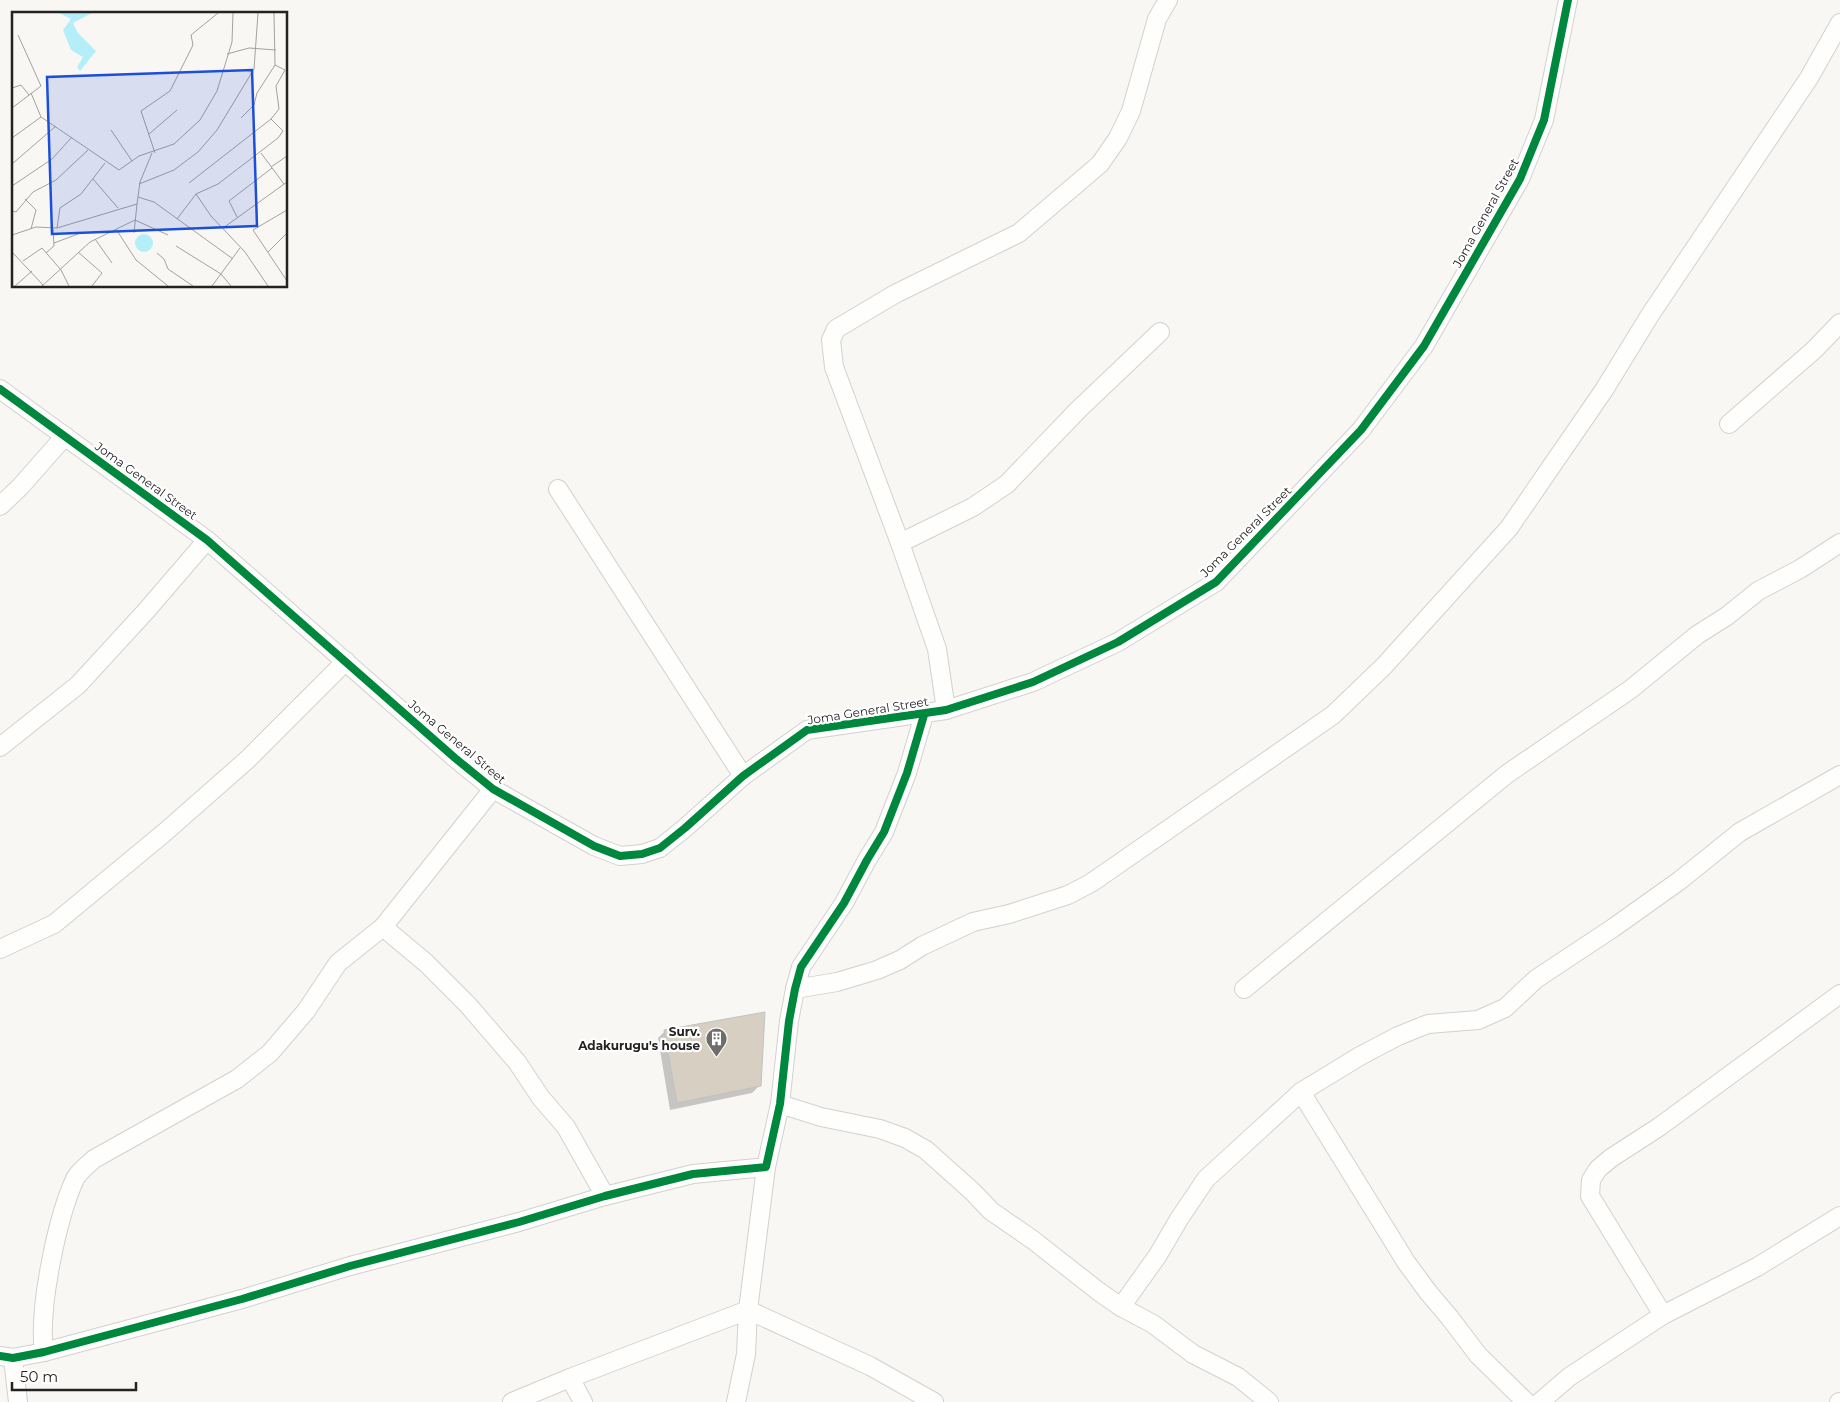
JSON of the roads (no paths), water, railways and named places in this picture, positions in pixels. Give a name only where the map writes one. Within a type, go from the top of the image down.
[{"type":"street","points":[[946,710],[936,649],[900,544],[834,367],[831,340],[836,328],[895,294],[1019,233],[1100,164],[1118,138],[1131,111],[1158,19],[1168,0]]},
{"type":"street","name":"Joma General Street","points":[[0,389],[207,540],[346,660],[455,758],[493,789],[594,846],[620,856],[642,854],[660,848],[743,776],[807,730],[946,710],[1033,682],[1118,642],[1216,582],[1362,430],[1424,346],[1520,180],[1544,120],[1568,0]]},
{"type":"street","points":[[795,989],[837,982],[877,970],[973,922],[1009,914],[1068,895],[1091,884],[1333,715],[1384,666],[1509,528],[1604,390],[1650,315],[1809,78],[1840,23]]},
{"type":"street","points":[[1729,424],[1814,350],[1840,323]]},
{"type":"street","points":[[900,544],[974,507],[1007,484],[1065,423],[1160,332]]},
{"type":"street","points":[[0,506],[20,487],[65,436]]},
{"type":"street","points":[[558,489],[743,776]]},
{"type":"street","points":[[0,747],[78,685],[207,540]]},
{"type":"street","points":[[1244,990],[1507,774],[1630,689],[1697,635],[1758,592],[1800,569],[1840,543]]},
{"type":"street","points":[[0,949],[54,924],[164,833],[247,760],[346,660]]},
{"type":"street","points":[[736,1402],[746,1354],[748,1310],[766,1167],[780,1104],[787,1038],[795,989],[801,968],[844,903],[884,832],[906,773],[924,714]]},
{"type":"street","points":[[1121,1307],[1158,1255],[1206,1179],[1301,1092],[1360,1056],[1398,1036],[1428,1024],[1478,1020],[1506,1008],[1536,979],[1679,881],[1740,832],[1840,775]]},
{"type":"street","points":[[44,1352],[42,1338],[48,1284],[61,1218],[76,1177],[94,1159],[237,1079],[263,1058],[306,1011],[338,963],[382,928],[493,789]]},
{"type":"street","points":[[382,928],[426,963],[468,1005],[517,1062],[541,1098],[566,1127],[605,1196]]},
{"type":"street","points":[[1663,1315],[1590,1196],[1591,1180],[1598,1169],[1611,1158],[1659,1127],[1840,994]]},
{"type":"street","points":[[1301,1092],[1406,1262],[1478,1355],[1526,1402]]},
{"type":"street","points":[[780,1104],[821,1117],[880,1129],[905,1138],[926,1150],[991,1211],[1121,1307],[1153,1324],[1193,1354],[1238,1377],[1269,1402]]},
{"type":"street","points":[[18,1402],[6,1357],[44,1352],[242,1299],[350,1266],[692,1174],[766,1167]]},
{"type":"street","points":[[1540,1402],[1569,1377],[1663,1315],[1757,1267],[1840,1216]]},
{"type":"street","points":[[512,1402],[748,1310],[870,1366],[934,1402]]},
{"type":"street","points":[[570,1378],[583,1402]]},
{"type":"place","name":"Surv. Adakurugu's house","points":[[716,1058]]}]
